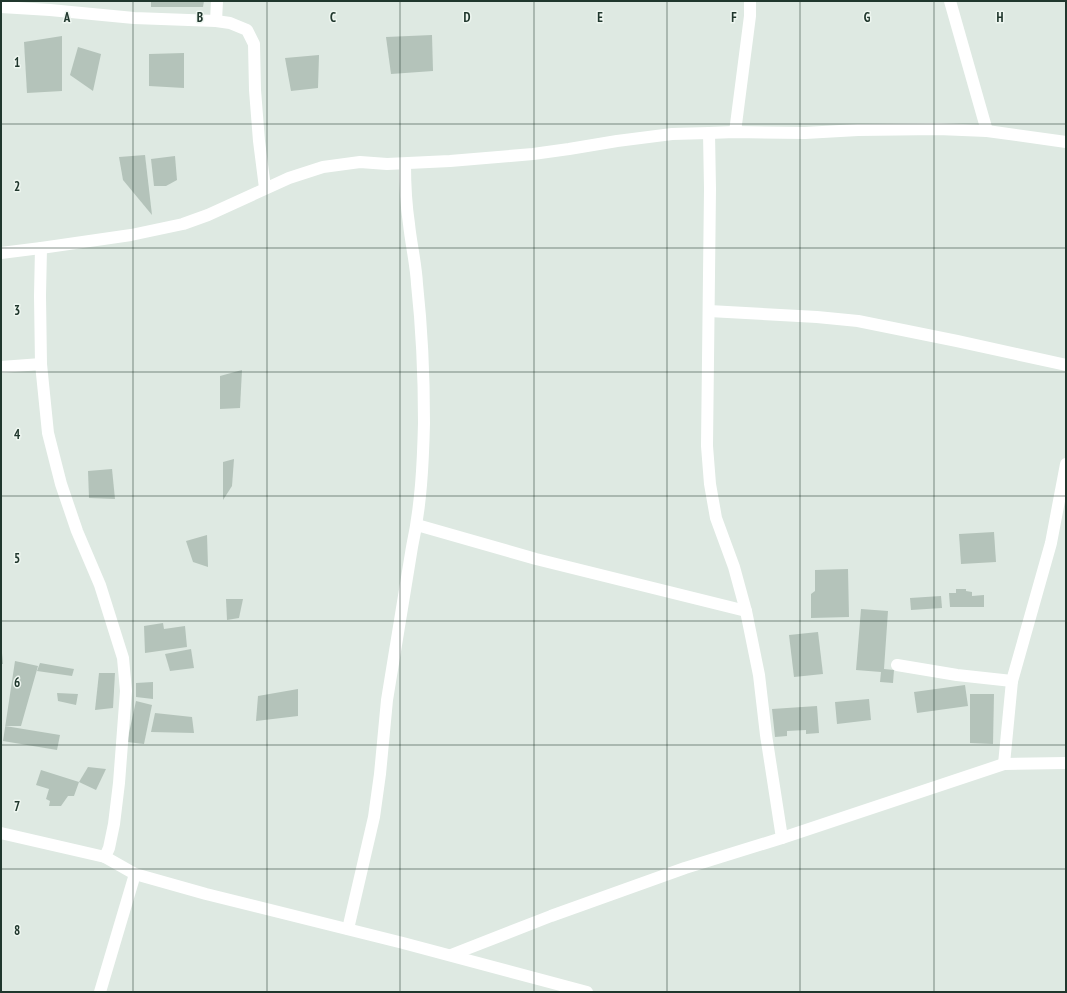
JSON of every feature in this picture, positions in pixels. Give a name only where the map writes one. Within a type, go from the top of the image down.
[{"type":"street","points":[[216,22],[217,1]]},
{"type":"street","points":[[735,132],[750,16],[750,1]]},
{"type":"street","points":[[950,1],[987,131]]},
{"type":"street","points":[[1,7],[134,18],[230,23],[246,30],[254,44],[256,105],[265,188]]},
{"type":"street","points":[[1,253],[131,235],[183,224],[208,215],[289,178],[322,167],[360,162],[405,164],[450,161],[533,154],[672,134],[735,132],[804,133],[858,130],[938,129],[987,131],[1066,142]]},
{"type":"street","points":[[709,133],[710,189],[707,446],[710,484],[716,518],[734,567],[746,611],[759,675],[766,735],[782,838]]},
{"type":"street","points":[[348,929],[374,817],[380,774],[387,700],[412,546],[417,525],[424,452],[422,336],[409,224],[405,183],[405,164]]},
{"type":"street","points":[[41,248],[40,296],[42,364],[48,433],[61,484],[77,531],[100,585],[123,658],[126,691],[119,783],[114,824],[109,848],[105,857]]},
{"type":"street","points":[[709,311],[817,317],[858,321],[1066,365]]},
{"type":"street","points":[[1,367],[42,364]]},
{"type":"street","points":[[1004,764],[1012,681],[1051,543],[1066,464]]},
{"type":"street","points":[[417,525],[536,559],[746,611]]},
{"type":"street","points":[[897,665],[957,675],[1012,681]]},
{"type":"street","points":[[451,955],[620,890],[1004,764],[1066,763]]},
{"type":"street","points":[[1,832],[105,857],[135,874],[206,894],[451,955],[587,992]]},
{"type":"street","points":[[100,992],[135,874]]},
{"type":"building","points":[[151,1],[204,1],[203,7],[151,7]]},
{"type":"building","points":[[432,35],[433,71],[391,74],[386,37]]},
{"type":"building","points":[[62,36],[62,91],[27,93],[24,42]]},
{"type":"building","points":[[78,47],[101,54],[93,91],[70,75]]},
{"type":"building","points":[[184,53],[184,88],[149,86],[149,54]]},
{"type":"building","points":[[319,55],[318,88],[291,91],[285,58]]},
{"type":"building","points":[[145,155],[152,215],[123,180],[119,157]]},
{"type":"building","points":[[175,156],[177,180],[166,186],[154,186],[151,159]]},
{"type":"building","points":[[242,370],[240,408],[220,409],[220,376]]},
{"type":"building","points":[[234,459],[232,486],[223,500],[223,462]]},
{"type":"building","points":[[112,469],[115,499],[89,498],[88,471]]},
{"type":"building","points":[[994,532],[996,562],[961,564],[959,534]]},
{"type":"building","points":[[207,535],[208,567],[193,562],[186,541]]},
{"type":"building","points":[[848,569],[849,617],[811,618],[811,594],[815,591],[815,570]]},
{"type":"building","points":[[956,589],[966,589],[966,591],[972,592],[972,596],[984,595],[984,607],[950,607],[949,593],[956,593]]},
{"type":"building","points":[[941,596],[942,608],[911,610],[910,598]]},
{"type":"building","points":[[226,599],[243,599],[239,618],[227,620]]},
{"type":"building","points":[[861,609],[888,611],[884,669],[894,670],[893,683],[880,682],[881,672],[856,670]]},
{"type":"building","points":[[163,623],[164,629],[185,626],[187,647],[145,653],[144,626]]},
{"type":"building","points":[[818,632],[823,674],[794,677],[789,635]]},
{"type":"building","points":[[191,649],[194,668],[170,671],[165,654]]},
{"type":"building","points":[[1,652],[2,653],[3,664],[1,664]]},
{"type":"building","points":[[15,661],[38,666],[21,726],[5,726]]},
{"type":"building","points":[[40,663],[74,669],[72,676],[37,671]]},
{"type":"building","points":[[99,673],[115,673],[113,708],[95,710]]},
{"type":"building","points":[[153,682],[153,699],[136,697],[136,683]]},
{"type":"building","points":[[965,685],[968,706],[917,713],[914,692]]},
{"type":"building","points":[[298,689],[298,716],[256,721],[258,696]]},
{"type":"building","points":[[57,693],[78,694],[76,705],[58,701]]},
{"type":"building","points":[[970,694],[994,694],[993,744],[970,743]]},
{"type":"building","points":[[869,699],[871,720],[837,724],[835,702]]},
{"type":"building","points":[[136,701],[152,705],[144,744],[127,742]]},
{"type":"building","points":[[817,706],[819,733],[806,734],[806,730],[787,731],[787,736],[775,737],[772,709]]},
{"type":"building","points":[[155,713],[192,717],[194,733],[151,732]]},
{"type":"building","points":[[5,726],[60,735],[57,750],[3,741]]},
{"type":"building","points":[[88,767],[106,769],[96,790],[79,782]]},
{"type":"building","points":[[41,770],[79,782],[74,796],[68,796],[61,806],[49,806],[50,801],[46,799],[49,789],[36,785]]}]
